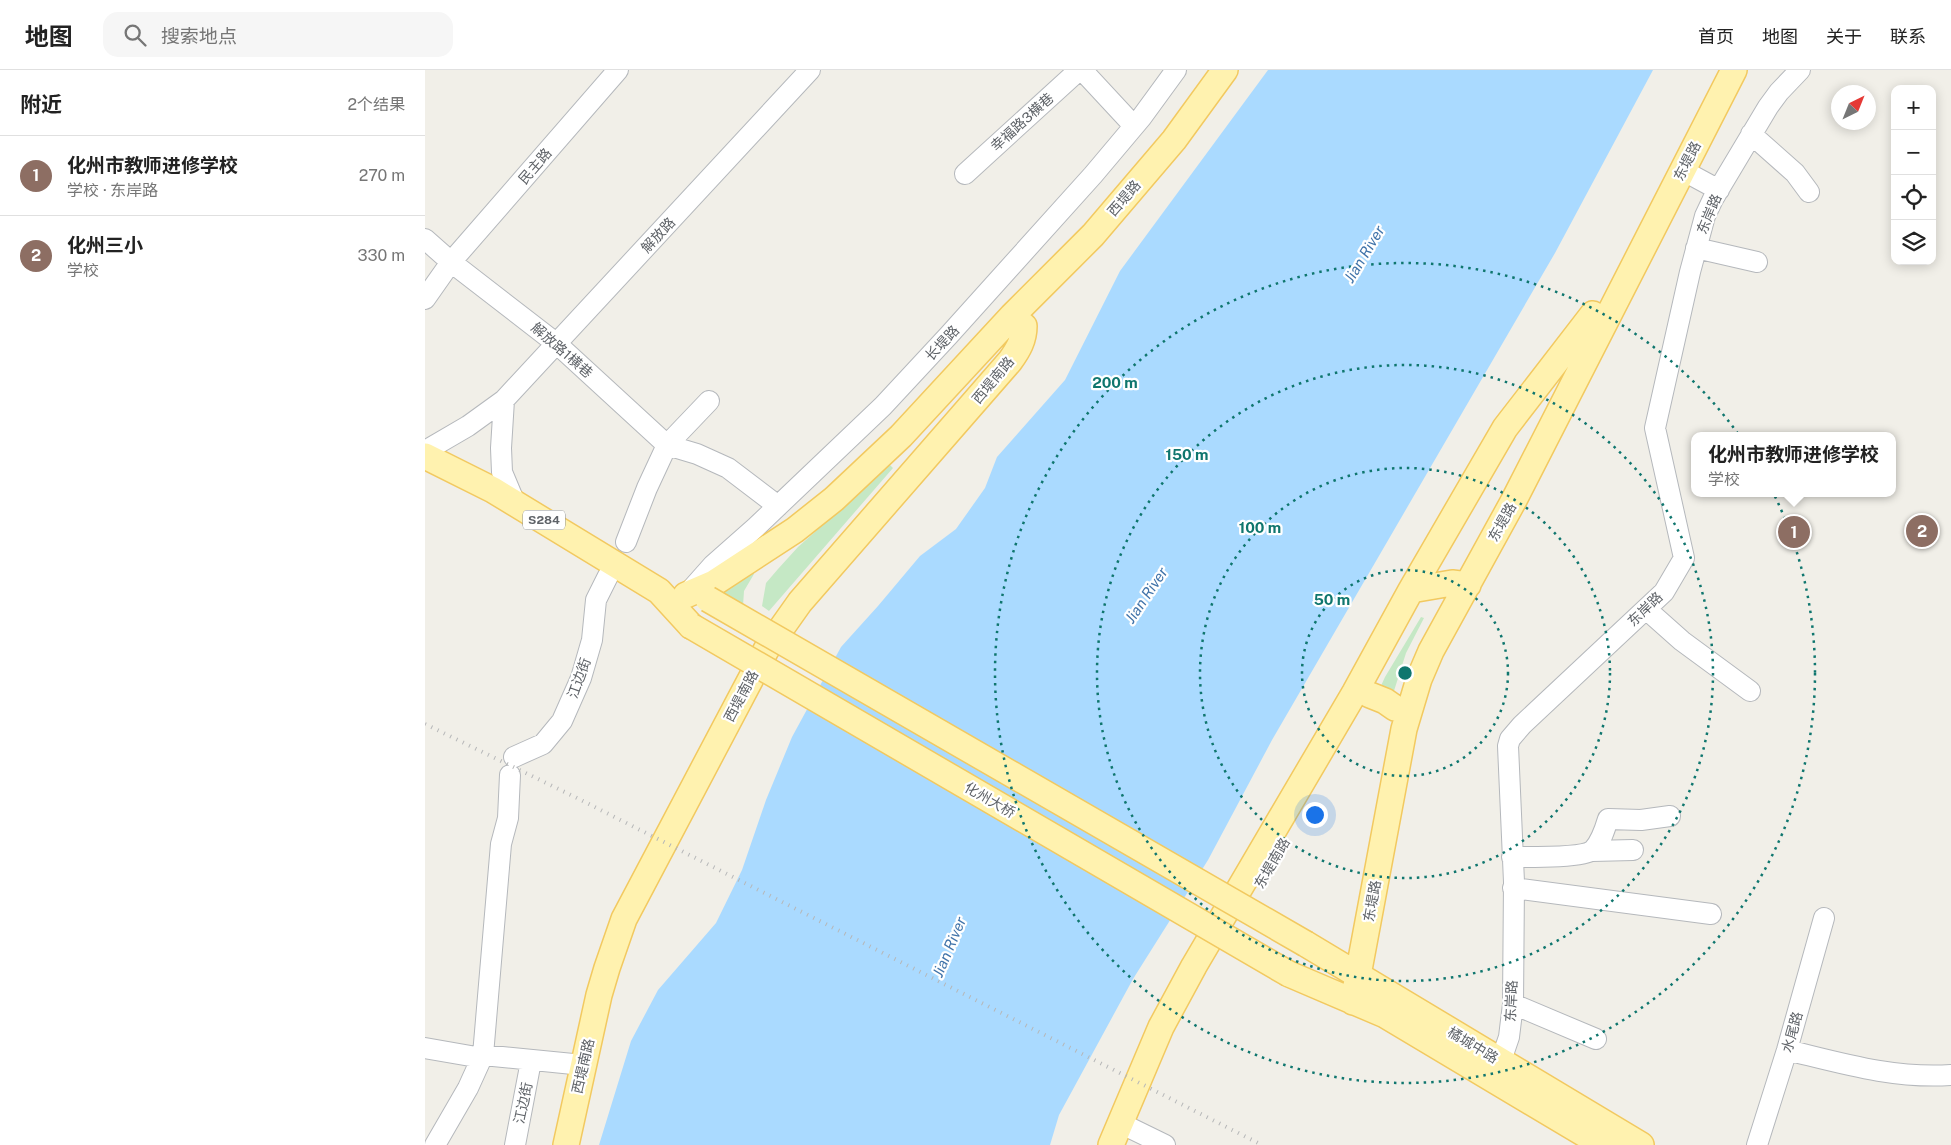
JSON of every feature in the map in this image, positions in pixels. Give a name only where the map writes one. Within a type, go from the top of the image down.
[{"type":"main road","name":"西堤路","points":[[697,597],[795,530],[834,499],[901,436],[1011,316],[1099,228],[1173,140],[1225,70]]},
{"type":"main road","name":"东堤路","points":[[1352,972],[1390,726],[1405,674],[1440,586],[1501,493],[1718,70]]},
{"type":"main road","name":"东堤路","points":[[1347,999],[1404,729],[1419,679],[1431,651],[1440,586],[1514,500],[1734,70]]},
{"type":"main road","points":[[1440,586],[1505,428],[1593,314]]},
{"type":"main road","name":"西堤南路","points":[[566,1145],[607,968],[624,919],[766,650],[800,602],[1019,348],[1024,334],[1024,326],[1011,316]]},
{"type":"main road","name":"S284","points":[[425,456],[515,503],[659,591]]},
{"type":"main road","name":"东堤南路","points":[[1123,1135],[1193,999],[1370,695],[1440,586]]},
{"type":"main road","name":"东堤南路","points":[[1123,1135],[1161,1027],[1194,966],[1355,692],[1440,586]]},
{"type":"main road","points":[[659,591],[697,597]]},
{"type":"main road","name":"化州大桥","points":[[659,591],[691,626],[1289,974]]},
{"type":"main road","name":"橘城中路","points":[[697,597],[1306,944],[1352,972],[1603,1145]]},
{"type":"main road","points":[[1370,695],[1385,701],[1395,708]]},
{"type":"main road","name":"橘城中路","points":[[1289,974],[1385,1015],[1641,1145]]},
{"type":"street","name":"民主路","points":[[425,299],[451,262],[618,70]]},
{"type":"street","name":"解放路","points":[[425,452],[468,426],[504,400],[810,70]]},
{"type":"street","points":[[1080,70],[1134,126]]},
{"type":"street","name":"幸福路3横巷","points":[[965,174],[1080,70]]},
{"type":"street","name":"长堤路","points":[[697,597],[718,560],[883,406],[943,342],[1093,175],[1134,126],[1176,70]]},
{"type":"street","name":"东岸路","points":[[1498,1071],[1509,1037],[1513,1004],[1513,857],[1507,746],[1509,740],[1522,724],[1664,592],[1684,558],[1655,428],[1667,367],[1705,216],[1751,134],[1779,92],[1800,70]]},
{"type":"street","points":[[1751,134],[1795,173],[1809,192]]},
{"type":"street","points":[[1682,170],[1719,190]]},
{"type":"street","name":"解放路1横巷","points":[[425,239],[451,262],[557,344],[667,445]]},
{"type":"street","points":[[1696,248],[1757,262]]},
{"type":"street","points":[[504,400],[501,448],[502,472],[515,503]]},
{"type":"street","points":[[626,542],[647,488],[667,445],[709,401]]},
{"type":"street","points":[[667,445],[697,454],[728,468],[778,506]]},
{"type":"street","name":"江边街","points":[[483,1057],[501,844],[508,818],[512,766],[543,744],[562,721],[581,678],[592,640],[596,600],[609,576]]},
{"type":"street","points":[[1646,609],[1682,641],[1750,690]]},
{"type":"street","points":[[1592,851],[1600,839],[1608,819],[1641,820],[1670,816]]},
{"type":"street","points":[[1513,857],[1580,855],[1592,851],[1633,850]]},
{"type":"street","points":[[1513,888],[1711,914]]},
{"type":"street","name":"水尾路","points":[[1757,1145],[1787,1050],[1824,918]]},
{"type":"street","points":[[1513,1004],[1596,1039]]},
{"type":"street","points":[[425,1048],[483,1057],[583,1065]]},
{"type":"street","points":[[1787,1050],[1869,1070],[1901,1075],[1927,1076],[1951,1074]]},
{"type":"street","points":[[435,1145],[468,1088],[483,1057]]},
{"type":"street","name":"江边街","points":[[515,1145],[531,1061]]},
{"type":"street","points":[[1123,1135],[1165,1145]]},
{"type":"green space","points":[[888,463],[893,468],[769,611],[762,606],[766,583],[778,569],[798,547],[852,499]]},
{"type":"green space","points":[[752,571],[754,574],[744,591],[743,606],[722,592]]},
{"type":"green space","points":[[1421,617],[1424,618],[1406,653],[1393,694],[1380,688],[1385,677]]},
{"type":"water","name":"Jian River","points":[[1268,70],[1653,70],[1555,253],[1272,740],[1208,860],[1133,979],[1059,1115],[1050,1145],[599,1145],[631,1041],[658,990],[716,923],[742,870],[766,800],[792,737],[841,647],[920,556],[956,529],[985,488],[997,457],[1065,380],[1120,271]]},
{"type":"railway","points":[[425,724],[575,797],[1262,1145]]},
{"type":"place","name":"化州三小","points":[[1922,531]]},
{"type":"place","name":"化州市教师进修学校","points":[[1794,532]]}]
